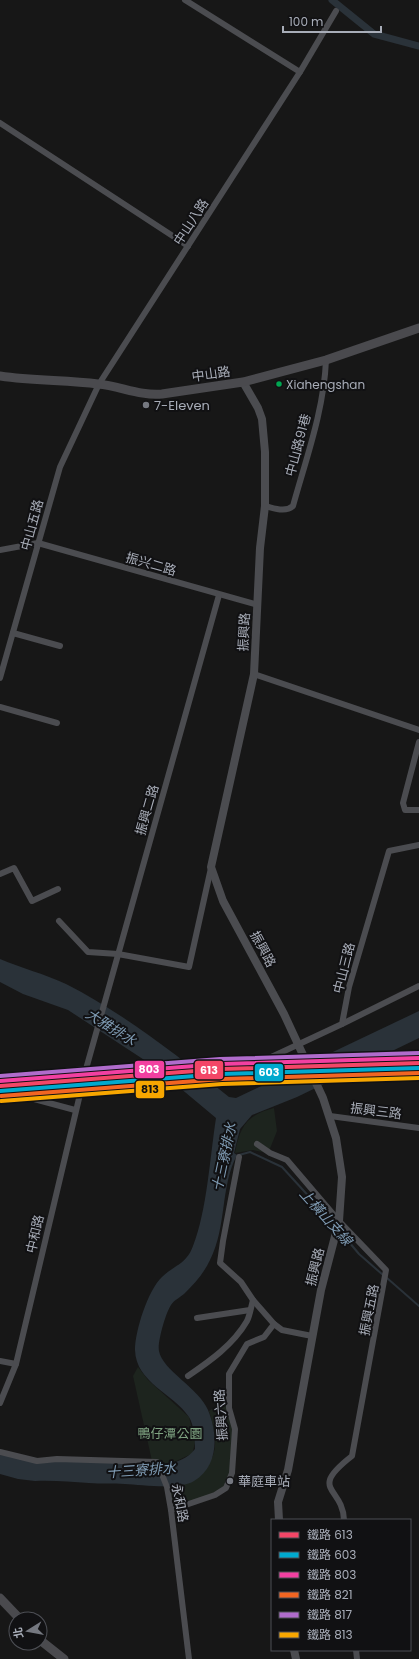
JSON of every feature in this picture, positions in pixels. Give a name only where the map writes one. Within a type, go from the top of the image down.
[{"type":"main road","name":"中山路","points":[[0,376],[24,380],[99,384],[150,395],[243,382],[326,360],[419,328]]},
{"type":"main road","points":[[0,1598],[12,1611]]},
{"type":"main road","points":[[48,1646],[64,1659]]},
{"type":"street","points":[[185,0],[300,72]]},
{"type":"street","name":"中山八路","points":[[99,384],[300,72],[336,12]]},
{"type":"street","points":[[0,123],[188,246]]},
{"type":"street","name":"中山路91巷","points":[[265,506],[280,510],[290,509],[293,506],[316,423],[325,379],[326,360]]},
{"type":"street","name":"振興路","points":[[243,382],[258,408],[262,419],[265,452],[265,506],[259,555],[254,674],[212,867],[222,901],[284,1014],[330,1116],[336,1138],[342,1178],[339,1221],[321,1290],[288,1470],[278,1502],[279,1519]]},
{"type":"street","name":"中山五路","points":[[0,678],[60,467],[99,384]]},
{"type":"street","points":[[0,550],[38,543]]},
{"type":"street","name":"振兴二路","points":[[38,543],[258,605]]},
{"type":"street","name":"振興二路","points":[[96,1032],[219,595]]},
{"type":"street","points":[[13,633],[60,646]]},
{"type":"street","points":[[254,674],[419,730]]},
{"type":"street","points":[[0,707],[57,723]]},
{"type":"street","points":[[419,742],[403,803],[404,810],[419,810]]},
{"type":"street","name":"中山三路","points":[[342,1024],[351,980],[389,851],[419,845]]},
{"type":"street","points":[[59,921],[88,952],[118,954],[189,967],[212,867]]},
{"type":"street","points":[[0,874],[14,868],[32,901],[58,889]]},
{"type":"street","points":[[252,1066],[419,986]]},
{"type":"street","name":"中和路","points":[[0,1403],[16,1364],[75,1110],[96,1032]]},
{"type":"street","points":[[0,1077],[86,1069]]},
{"type":"street","points":[[0,1090],[75,1110]]},
{"type":"street","name":"振興三路","points":[[330,1116],[419,1128]]},
{"type":"street","name":"振興五路","points":[[257,1144],[270,1153],[287,1160],[339,1221],[386,1270],[352,1456],[338,1467],[330,1478],[329,1485],[344,1512],[344,1519]]},
{"type":"street","points":[[239,1157],[224,1234],[220,1264],[241,1282],[253,1300],[274,1324],[282,1330],[312,1336]]},
{"type":"street","points":[[188,1376],[213,1359],[235,1339],[248,1320],[253,1300]]},
{"type":"street","points":[[197,1318],[250,1310]]},
{"type":"street","name":"振興六路","points":[[172,1510],[215,1495],[226,1488],[232,1473],[235,1429],[229,1408],[229,1374],[247,1344],[264,1337],[274,1324]]},
{"type":"street","points":[[0,1361],[16,1364]]},
{"type":"street","name":"永和路","points":[[0,1452],[37,1461],[57,1459],[157,1462],[172,1510],[189,1659]]},
{"type":"green space","points":[[274,1108],[277,1131],[269,1151],[267,1153],[253,1150],[235,1153],[239,1136],[246,1123],[257,1114]]},
{"type":"green space","name":"鴨仔潭公園","points":[[138,1367],[148,1380],[189,1417],[195,1442],[193,1451],[212,1458],[215,1440],[214,1429],[209,1411],[228,1398],[234,1443],[232,1466],[226,1488],[172,1509],[167,1486],[181,1485],[193,1481],[203,1473],[210,1462],[191,1454],[168,1465],[152,1461],[133,1376]]},
{"type":"water","points":[[0,959],[58,980],[88,996],[150,1036],[229,1097],[236,1098],[419,1011],[419,1038],[297,1097],[252,1115],[240,1129],[234,1153],[237,1155],[228,1180],[222,1221],[215,1247],[208,1265],[199,1278],[171,1305],[164,1321],[159,1341],[159,1351],[162,1358],[173,1372],[197,1394],[203,1402],[208,1410],[214,1429],[214,1449],[208,1467],[202,1475],[188,1484],[161,1486],[35,1481],[18,1479],[0,1474],[0,1455],[57,1461],[168,1465],[186,1457],[195,1449],[191,1420],[174,1401],[148,1379],[137,1361],[135,1350],[137,1332],[143,1311],[152,1291],[166,1273],[187,1257],[198,1232],[208,1183],[216,1118],[155,1067],[68,1010],[23,994],[0,982]]},
{"type":"waterway","points":[[332,0],[374,34],[419,46]]},
{"type":"waterway","name":"上橫山支線","points":[[239,1155],[250,1152],[282,1167],[335,1225]]},
{"type":"waterway","name":"上橫山支線","points":[[339,1230],[359,1254],[383,1275]]},
{"type":"waterway","name":"上橫山支線","points":[[387,1278],[419,1306]]},
{"type":"rail line","name":"817","points":[[0,1076],[220,1059],[419,1053]]},
{"type":"rail line","name":"803","points":[[0,1081],[221,1064],[419,1058]]},
{"type":"rail line","name":"613","points":[[0,1086],[221,1069],[419,1063]]},
{"type":"rail line","name":"603","points":[[0,1091],[221,1074],[419,1068]]},
{"type":"rail line","name":"821","points":[[1,1096],[222,1079],[419,1073]]},
{"type":"rail line","name":"813","points":[[1,1101],[222,1084],[419,1078]]},
{"type":"place","name":"Xiahengshan","points":[[279,384]]},
{"type":"place","name":"7-Eleven","points":[[146,405]]},
{"type":"place","name":"華庭車站","points":[[230,1481]]},
{"type":"water label","name":"大雅排水","points":[[111,1027]]},
{"type":"water label","name":"十三寮排水","points":[[224,1157]]},
{"type":"water label","name":"十三寮排水","points":[[141,1470]]}]
